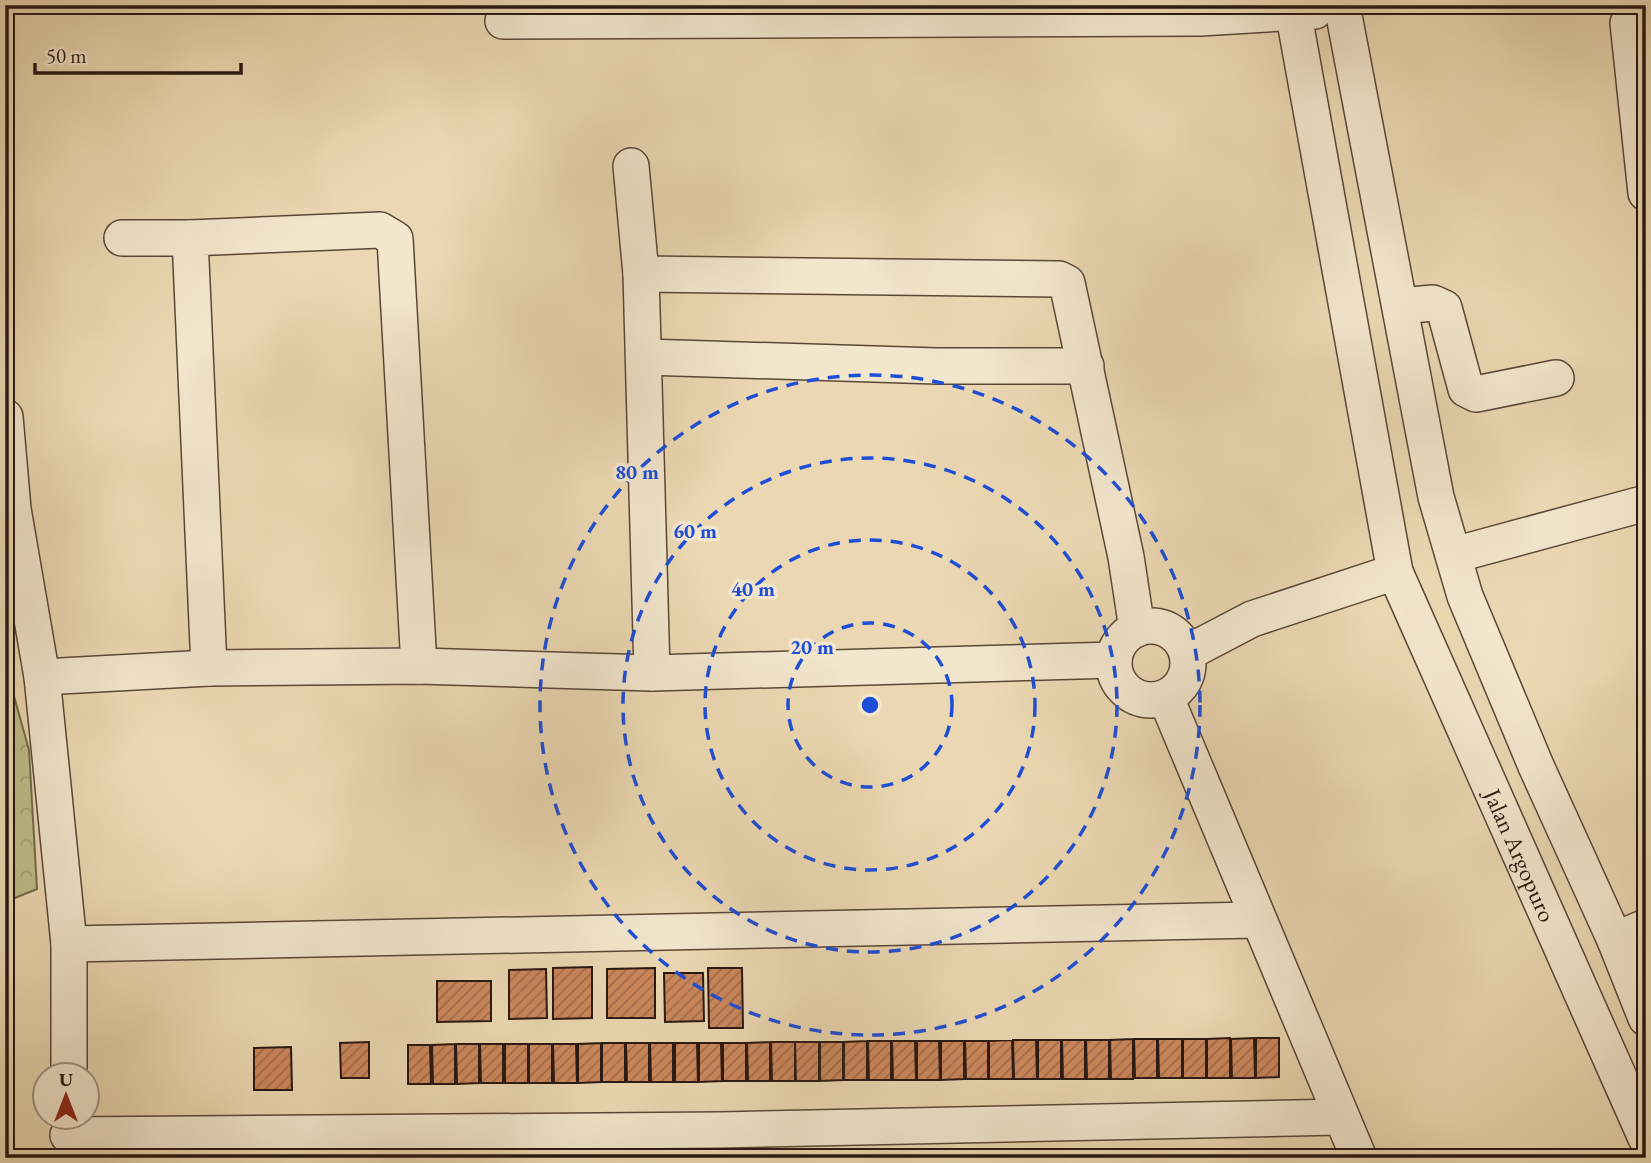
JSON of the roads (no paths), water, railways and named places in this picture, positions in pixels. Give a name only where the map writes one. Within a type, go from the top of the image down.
[{"type":"street","points":[[1636,5],[1628,23],[1646,193]]},
{"type":"street","points":[[503,21],[961,12],[1200,18],[1343,7],[1436,496],[1465,596],[1536,766],[1632,942],[1646,1018]]},
{"type":"street","name":"Jalan Argopuro","points":[[1293,9],[1395,572],[1646,1138]]},
{"type":"street","points":[[631,166],[641,274],[645,358],[652,673]]},
{"type":"street","points":[[122,238],[190,238],[380,230],[395,239],[419,666]]},
{"type":"street","points":[[190,238],[209,668]]},
{"type":"street","points":[[641,274],[1059,279],[1067,283],[1126,557],[1137,629]]},
{"type":"street","points":[[1399,306],[1433,303],[1444,308],[1466,389],[1476,394],[1556,378]]},
{"type":"street","points":[[645,358],[937,366],[1086,366]]},
{"type":"street","points":[[5,417],[13,509],[43,677],[69,944],[68,1062]]},
{"type":"street","points":[[1454,555],[1646,503]]},
{"type":"street","points":[[1187,653],[1252,619],[1395,572]]},
{"type":"street","points":[[1416,617],[1465,596]]},
{"type":"street","points":[[1161,627],[1176,635],[1187,653],[1186,674],[1181,686],[1166,698],[1143,699],[1133,695],[1123,688],[1116,673],[1114,660],[1118,646],[1137,629],[1161,627]]},
{"type":"street","points":[[43,677],[209,668],[419,666],[652,673],[1114,660]]},
{"type":"street","points":[[1166,698],[1359,1158]]},
{"type":"street","points":[[69,944],[1257,920]]},
{"type":"street","points":[[68,1137],[719,1144],[1340,1117]]}]
